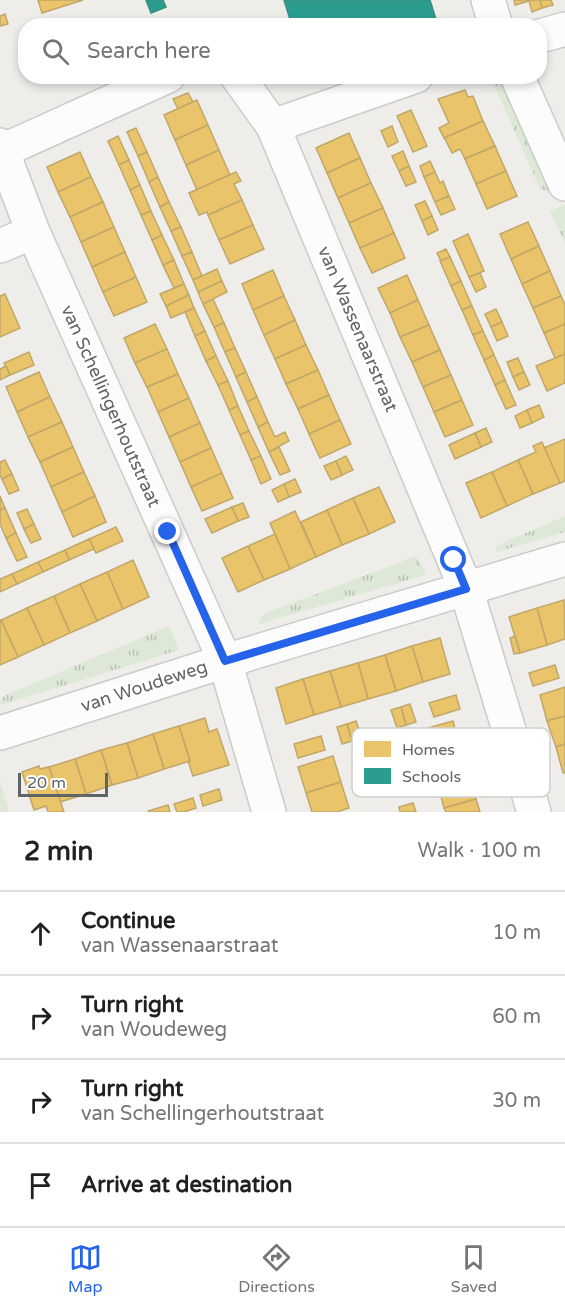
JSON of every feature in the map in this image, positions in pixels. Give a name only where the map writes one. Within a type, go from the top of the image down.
[{"type":"street","points":[[488,0],[494,18]]},
{"type":"street","points":[[547,34],[565,29]]},
{"type":"street","points":[[1,148],[149,84]]},
{"type":"street","name":"van Wassenaarstraat","points":[[243,84],[273,126],[466,589],[508,728]]},
{"type":"street","points":[[273,126],[393,84]]},
{"type":"street","points":[[521,84],[565,184]]},
{"type":"street","name":"van Schellingerhoutstraat","points":[[1,148],[33,232],[225,661],[269,812]]},
{"type":"street","points":[[0,246],[33,232]]},
{"type":"street","name":"van Woudeweg","points":[[0,733],[225,661],[565,559]]},
{"type":"street","name":"van Wassenaarstraat","points":[[529,797],[534,812]]},
{"type":"green space","points":[[494,84],[506,84],[559,188],[547,191],[540,189]]},
{"type":"green space","points":[[565,205],[565,244],[550,211]]},
{"type":"green space","points":[[565,516],[565,532],[496,552],[496,546]]},
{"type":"green space","points":[[416,556],[426,575],[259,624],[260,618],[266,613]]},
{"type":"green space","points":[[169,626],[179,650],[1,705],[0,701],[4,696]]},
{"type":"green space","points":[[0,781],[9,812],[0,812]]},
{"type":"building: Homes","points":[[38,0],[83,0],[42,13]]},
{"type":"building: Homes","points":[[514,0],[540,0],[542,8],[532,12],[529,1],[515,5]]},
{"type":"building: Homes","points":[[540,0],[551,0],[553,5],[542,8]]},
{"type":"building: Homes","points":[[5,14],[8,24],[0,26],[0,16]]},
{"type":"building: Homes","points":[[465,90],[468,97],[473,96],[483,121],[444,138],[439,128],[449,123],[438,99]]},
{"type":"building: Homes","points":[[188,93],[193,102],[178,109],[173,99]]},
{"type":"building: Homes","points":[[197,100],[208,125],[175,140],[164,115]]},
{"type":"building: Homes","points":[[411,110],[427,146],[413,152],[397,116]]},
{"type":"building: Homes","points":[[483,121],[495,146],[465,159],[460,149],[452,153],[444,138]]},
{"type":"building: Homes","points":[[208,125],[219,150],[186,165],[175,140]]},
{"type":"building: Homes","points":[[392,126],[398,142],[388,147],[381,131]]},
{"type":"building: Homes","points":[[136,128],[147,152],[138,156],[127,132]]},
{"type":"building: Homes","points":[[349,133],[360,158],[327,173],[316,148]]},
{"type":"building: Homes","points":[[118,136],[129,160],[119,165],[108,141]]},
{"type":"building: Homes","points":[[495,146],[506,171],[476,184],[465,159]]},
{"type":"building: Homes","points":[[219,150],[230,175],[197,190],[186,165]]},
{"type":"building: Homes","points":[[403,151],[409,166],[399,171],[392,156]]},
{"type":"building: Homes","points":[[80,152],[91,177],[58,192],[47,167]]},
{"type":"building: Homes","points":[[147,152],[158,177],[149,182],[138,156]]},
{"type":"building: Homes","points":[[360,158],[371,183],[338,198],[327,173]]},
{"type":"building: Homes","points":[[129,160],[140,185],[130,190],[119,165]]},
{"type":"building: Homes","points":[[430,161],[435,172],[424,177],[420,166]]},
{"type":"building: Homes","points":[[409,166],[416,182],[406,186],[399,171]]},
{"type":"building: Homes","points":[[506,171],[517,196],[487,209],[476,184]]},
{"type":"building: Homes","points":[[236,172],[241,181],[234,184],[242,200],[208,215],[207,212],[199,215],[189,193]]},
{"type":"building: Homes","points":[[435,172],[440,183],[443,181],[449,196],[435,202],[424,177]]},
{"type":"building: Homes","points":[[91,177],[103,202],[70,217],[58,192]]},
{"type":"building: Homes","points":[[158,177],[169,202],[160,207],[149,182]]},
{"type":"building: Homes","points":[[371,183],[383,208],[349,223],[338,198]]},
{"type":"building: Homes","points":[[140,185],[151,211],[141,215],[130,190]]},
{"type":"building: Homes","points":[[449,196],[455,209],[441,215],[435,202]]},
{"type":"building: Homes","points":[[242,200],[253,225],[219,240],[208,215]]},
{"type":"building: Homes","points":[[425,201],[432,216],[422,221],[415,205]]},
{"type":"building: Homes","points":[[103,202],[114,227],[81,242],[70,217]]},
{"type":"building: Homes","points":[[169,202],[181,227],[171,231],[160,207]]},
{"type":"building: Homes","points":[[383,208],[394,233],[360,248],[349,223]]},
{"type":"building: Homes","points":[[151,211],[162,235],[152,240],[141,215]]},
{"type":"building: Homes","points":[[432,216],[438,230],[428,235],[422,221]]},
{"type":"building: Homes","points":[[528,222],[539,246],[511,259],[500,234]]},
{"type":"building: Homes","points":[[253,225],[264,249],[230,264],[219,240]]},
{"type":"building: Homes","points":[[114,227],[125,252],[92,267],[81,242]]},
{"type":"building: Homes","points":[[181,227],[192,252],[182,256],[171,231]]},
{"type":"building: Homes","points":[[394,233],[405,258],[372,273],[360,248]]},
{"type":"building: Homes","points":[[468,234],[484,271],[469,277],[453,241]]},
{"type":"building: Homes","points":[[162,235],[174,260],[163,265],[152,240]]},
{"type":"building: Homes","points":[[539,246],[550,271],[522,284],[511,259]]},
{"type":"building: Homes","points":[[446,249],[450,257],[441,261],[437,253]]},
{"type":"building: Homes","points":[[125,252],[136,277],[103,292],[92,267]]},
{"type":"building: Homes","points":[[192,252],[202,276],[193,280],[182,256]]},
{"type":"building: Homes","points":[[450,257],[461,281],[451,286],[440,261]]},
{"type":"building: Homes","points":[[174,260],[184,284],[174,288],[163,265]]},
{"type":"building: Homes","points":[[217,269],[222,281],[198,292],[193,280]]},
{"type":"building: Homes","points":[[273,270],[284,296],[253,310],[242,284]]},
{"type":"building: Homes","points":[[550,271],[561,296],[533,308],[522,284]]},
{"type":"building: Homes","points":[[480,273],[486,287],[476,292],[469,277]]},
{"type":"building: Homes","points":[[407,275],[418,300],[390,313],[378,288]]},
{"type":"building: Homes","points":[[136,277],[147,302],[114,316],[103,292]]},
{"type":"building: Homes","points":[[222,281],[227,292],[203,304],[198,292]]},
{"type":"building: Homes","points":[[461,281],[472,306],[462,310],[451,286]]},
{"type":"building: Homes","points":[[184,284],[189,295],[166,306],[160,294]]},
{"type":"building: Homes","points":[[5,294],[20,328],[0,337],[0,296]]},
{"type":"building: Homes","points":[[189,295],[194,308],[171,318],[166,306]]},
{"type":"building: Homes","points":[[284,296],[295,320],[264,335],[253,310]]},
{"type":"building: Homes","points":[[561,296],[565,305],[565,324],[544,333],[533,308]]},
{"type":"building: Homes","points":[[213,299],[224,323],[214,327],[203,304]]},
{"type":"building: Homes","points":[[418,300],[429,325],[400,337],[390,313]]},
{"type":"building: Homes","points":[[472,306],[483,331],[473,335],[462,310]]},
{"type":"building: Homes","points":[[194,308],[205,331],[195,336],[185,312]]},
{"type":"building: Homes","points":[[496,309],[502,322],[491,327],[485,314]]},
{"type":"building: Homes","points":[[295,320],[306,345],[275,359],[264,335]]},
{"type":"building: Homes","points":[[502,322],[508,336],[497,341],[491,327]]},
{"type":"building: Homes","points":[[224,323],[235,348],[225,352],[214,327]]},
{"type":"building: Homes","points":[[155,324],[167,349],[135,363],[124,338]]},
{"type":"building: Homes","points":[[565,324],[565,354],[555,358],[544,333]]},
{"type":"building: Homes","points":[[429,325],[440,350],[412,362],[400,337]]},
{"type":"building: Homes","points":[[205,331],[216,356],[206,361],[195,336]]},
{"type":"building: Homes","points":[[483,331],[494,355],[484,360],[473,335]]},
{"type":"building: Homes","points":[[306,345],[318,370],[286,384],[275,359]]},
{"type":"building: Homes","points":[[235,348],[246,372],[236,377],[225,352]]},
{"type":"building: Homes","points":[[167,349],[178,374],[147,387],[135,363]]},
{"type":"building: Homes","points":[[440,350],[451,375],[423,387],[412,362]]},
{"type":"building: Homes","points":[[29,352],[34,365],[10,375],[4,363]]},
{"type":"building: Homes","points":[[565,354],[565,383],[547,391],[536,366]]},
{"type":"building: Homes","points":[[494,355],[505,380],[495,385],[484,360]]},
{"type":"building: Homes","points":[[216,356],[228,381],[218,385],[206,361]]},
{"type":"building: Homes","points":[[518,358],[524,372],[513,377],[507,362]]},
{"type":"building: Homes","points":[[6,366],[10,375],[0,380],[0,369]]},
{"type":"building: Homes","points":[[318,370],[329,395],[298,409],[286,384]]},
{"type":"building: Homes","points":[[39,372],[50,397],[17,412],[6,387]]},
{"type":"building: Homes","points":[[246,372],[257,397],[247,402],[236,377]]},
{"type":"building: Homes","points":[[524,372],[530,385],[519,390],[513,377]]},
{"type":"building: Homes","points":[[178,374],[189,398],[158,412],[147,387]]},
{"type":"building: Homes","points":[[451,375],[462,400],[434,412],[423,387]]},
{"type":"building: Homes","points":[[505,380],[516,405],[506,409],[495,385]]},
{"type":"building: Homes","points":[[228,381],[238,406],[229,410],[218,385]]},
{"type":"building: Homes","points":[[329,395],[340,420],[309,434],[298,409]]},
{"type":"building: Homes","points":[[50,397],[62,422],[28,437],[17,412]]},
{"type":"building: Homes","points":[[257,397],[268,422],[258,427],[247,402]]},
{"type":"building: Homes","points":[[189,398],[200,423],[169,437],[158,412]]},
{"type":"building: Homes","points":[[462,400],[473,425],[445,437],[434,412]]},
{"type":"building: Homes","points":[[539,405],[544,417],[532,423],[527,410]]},
{"type":"building: Homes","points":[[238,406],[249,431],[240,435],[229,410]]},
{"type":"building: Homes","points":[[527,410],[532,423],[520,428],[515,416]]},
{"type":"building: Homes","points":[[340,420],[351,444],[320,458],[309,434]]},
{"type":"building: Homes","points":[[62,422],[73,447],[40,462],[28,437]]},
{"type":"building: Homes","points":[[268,422],[275,437],[285,432],[289,441],[269,452],[258,427]]},
{"type":"building: Homes","points":[[200,423],[211,448],[180,462],[169,437]]},
{"type":"building: Homes","points":[[486,428],[492,442],[481,447],[475,433]]},
{"type":"building: Homes","points":[[249,431],[261,456],[251,460],[240,435]]},
{"type":"building: Homes","points":[[475,433],[481,447],[455,459],[449,445]]},
{"type":"building: Homes","points":[[565,439],[565,481],[560,483],[544,448]]},
{"type":"building: Homes","points":[[542,442],[560,483],[533,494],[518,460],[536,452],[533,446]]},
{"type":"building: Homes","points":[[73,447],[84,472],[51,487],[40,462]]},
{"type":"building: Homes","points":[[279,447],[290,471],[280,475],[269,452]]},
{"type":"building: Homes","points":[[211,448],[222,473],[191,487],[180,462]]},
{"type":"building: Homes","points":[[261,456],[271,479],[261,484],[251,460]]},
{"type":"building: Homes","points":[[346,456],[353,470],[342,475],[336,461]]},
{"type":"building: Homes","points":[[5,460],[12,474],[2,479],[0,462]]},
{"type":"building: Homes","points":[[518,460],[533,494],[507,506],[492,472]]},
{"type":"building: Homes","points":[[336,461],[342,475],[331,480],[324,466]]},
{"type":"building: Homes","points":[[84,472],[95,496],[62,512],[51,487]]},
{"type":"building: Homes","points":[[492,472],[507,506],[481,518],[466,483]]},
{"type":"building: Homes","points":[[222,473],[233,498],[202,511],[191,487]]},
{"type":"building: Homes","points":[[12,474],[19,490],[9,494],[2,479]]},
{"type":"building: Homes","points":[[295,479],[301,492],[289,497],[284,484]]},
{"type":"building: Homes","points":[[284,484],[289,497],[278,502],[272,490]]},
{"type":"building: Homes","points":[[379,487],[395,522],[369,534],[353,498]]},
{"type":"building: Homes","points":[[0,496],[5,508],[0,510]]},
{"type":"building: Homes","points":[[95,496],[106,522],[73,537],[62,512]]},
{"type":"building: Homes","points":[[353,498],[369,534],[342,545],[327,510]]},
{"type":"building: Homes","points":[[243,503],[249,517],[238,521],[232,507]]},
{"type":"building: Homes","points":[[232,507],[238,521],[212,533],[205,519]]},
{"type":"building: Homes","points":[[5,508],[16,533],[6,538],[0,524],[0,510]]},
{"type":"building: Homes","points":[[27,509],[34,524],[24,529],[17,513]]},
{"type":"building: Homes","points":[[327,510],[342,545],[316,557],[301,522]]},
{"type":"building: Homes","points":[[295,511],[316,557],[290,569],[270,523]]},
{"type":"building: Homes","points":[[34,524],[41,539],[31,543],[24,529]]},
{"type":"building: Homes","points":[[116,527],[123,541],[96,553],[89,539]]},
{"type":"building: Homes","points":[[16,533],[27,557],[17,561],[6,538]]},
{"type":"building: Homes","points":[[275,534],[290,569],[264,580],[248,546]]},
{"type":"building: Homes","points":[[89,539],[94,549],[69,560],[65,550]]},
{"type":"building: Homes","points":[[248,546],[264,580],[238,592],[222,558]]},
{"type":"building: Homes","points":[[65,550],[69,560],[43,572],[38,562]]},
{"type":"building: Homes","points":[[133,560],[149,597],[123,609],[107,572]]},
{"type":"building: Homes","points":[[38,562],[43,572],[17,584],[12,574]]},
{"type":"building: Homes","points":[[107,572],[123,609],[97,621],[80,584]]},
{"type":"building: Homes","points":[[12,574],[17,584],[0,592],[0,579]]},
{"type":"building: Homes","points":[[80,584],[97,621],[70,633],[54,596]]},
{"type":"building: Homes","points":[[54,596],[70,633],[44,645],[27,608]]},
{"type":"building: Homes","points":[[564,600],[565,639],[547,645],[537,608]]},
{"type":"building: Homes","points":[[27,608],[44,645],[18,657],[1,620]]},
{"type":"building: Homes","points":[[537,608],[547,645],[520,653],[509,617]]},
{"type":"building: Homes","points":[[0,620],[18,657],[0,665]]},
{"type":"building: Homes","points":[[515,636],[520,653],[514,654],[510,638]]},
{"type":"building: Homes","points":[[440,638],[450,674],[423,682],[412,646]]},
{"type":"building: Homes","points":[[412,646],[423,682],[396,691],[385,655]]},
{"type":"building: Homes","points":[[385,655],[396,691],[368,699],[358,663]]},
{"type":"building: Homes","points":[[358,663],[368,699],[341,707],[330,671]]},
{"type":"building: Homes","points":[[555,665],[559,678],[533,686],[529,673]]},
{"type":"building: Homes","points":[[330,671],[341,707],[314,715],[303,679]]},
{"type":"building: Homes","points":[[303,679],[314,715],[286,724],[276,688]]},
{"type":"building: Homes","points":[[565,687],[565,716],[547,721],[540,695]]},
{"type":"building: Homes","points":[[456,695],[460,709],[434,717],[429,703]]},
{"type":"building: Homes","points":[[410,704],[416,722],[406,725],[401,707]]},
{"type":"building: Homes","points":[[401,707],[406,725],[397,728],[391,710]]},
{"type":"building: Homes","points":[[565,716],[565,744],[556,747],[547,721]]},
{"type":"building: Homes","points":[[205,718],[209,732],[217,729],[229,765],[193,776],[179,726]]},
{"type":"building: Homes","points":[[356,721],[358,728],[352,728],[352,741],[347,724]]},
{"type":"building: Homes","points":[[453,721],[455,728],[428,728]]},
{"type":"building: Homes","points":[[347,724],[352,741],[342,744],[337,727]]},
{"type":"building: Homes","points":[[179,726],[190,761],[164,769],[153,734]]},
{"type":"building: Homes","points":[[153,734],[164,769],[138,778],[127,743]]},
{"type":"building: Homes","points":[[321,736],[325,750],[298,758],[294,744]]},
{"type":"building: Homes","points":[[127,743],[138,778],[112,785],[101,750]]},
{"type":"building: Homes","points":[[565,744],[565,773],[563,773],[556,747]]},
{"type":"building: Homes","points":[[101,750],[112,785],[86,794],[75,759]]},
{"type":"building: Homes","points":[[333,756],[341,782],[306,793],[298,767]]},
{"type":"building: Homes","points":[[75,759],[86,794],[60,802],[49,767]]},
{"type":"building: Homes","points":[[39,766],[40,769],[49,767],[64,812],[48,812],[46,806],[34,810],[22,772]]},
{"type":"building: Homes","points":[[341,782],[349,808],[337,812],[312,812],[306,793]]},
{"type":"building: Homes","points":[[219,789],[222,800],[203,806],[200,795]]},
{"type":"building: Homes","points":[[441,797],[475,797],[476,799],[444,808]]},
{"type":"building: Homes","points":[[193,798],[196,808],[177,812],[174,804]]},
{"type":"building: Homes","points":[[476,799],[480,812],[446,812],[444,808]]},
{"type":"building: Homes","points":[[413,803],[416,812],[400,812],[399,807]]},
{"type":"building: Homes","points":[[168,805],[170,812],[148,811]]},
{"type":"building: Schools","points":[[146,0],[163,0],[166,7],[151,13]]},
{"type":"building: Schools","points":[[284,0],[430,0],[436,18],[290,18]]},
{"type":"route","points":[[168,532],[225,661],[466,589],[454,560]]}]
